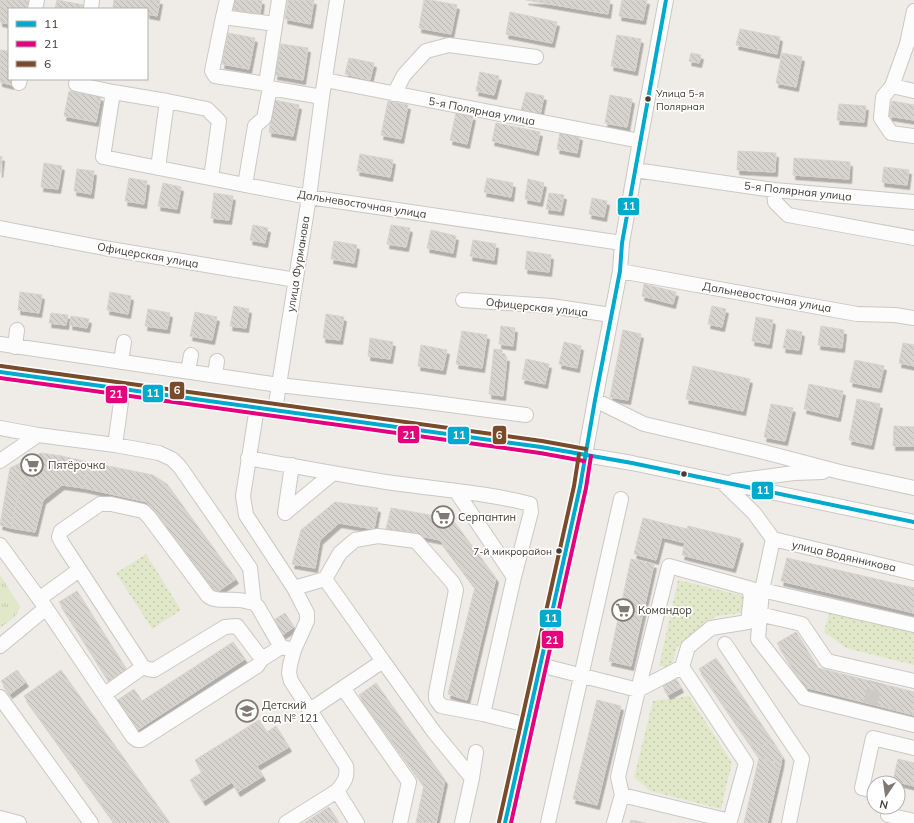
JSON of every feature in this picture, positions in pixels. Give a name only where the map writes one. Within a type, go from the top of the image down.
[{"type":"main road","points":[[0,372],[541,447],[585,455],[580,487],[505,823]]},
{"type":"street","points":[[227,0],[212,71],[215,76],[322,97]]},
{"type":"street","points":[[245,185],[255,126],[264,118],[279,0]]},
{"type":"street","name":"улица Фурманова","points":[[275,410],[309,197],[322,97],[337,0]]},
{"type":"street","points":[[666,0],[622,243],[620,271],[585,455],[632,463],[914,522]]},
{"type":"street","points":[[914,11],[907,44],[892,86],[883,97],[880,118],[891,133],[914,136]]},
{"type":"street","points":[[223,17],[275,24]]},
{"type":"street","points":[[394,94],[404,75],[426,51],[450,45],[536,58]]},
{"type":"street","points":[[77,80],[76,84],[207,109],[219,121],[211,178]]},
{"type":"street","name":"5-я Полярная улица","points":[[325,80],[640,141]]},
{"type":"street","points":[[892,86],[914,91]]},
{"type":"street","name":"Дальневосточная улица","points":[[113,92],[103,157],[309,197],[622,243]]},
{"type":"street","points":[[158,168],[167,102]]},
{"type":"street","name":"5-я Полярная улица","points":[[635,170],[774,190],[914,202]]},
{"type":"street","points":[[774,190],[775,202],[788,215],[914,238]]},
{"type":"street","name":"Офицерская улица","points":[[0,228],[104,248],[296,280]]},
{"type":"street","name":"Дальневосточная улица","points":[[620,271],[857,314],[895,315],[914,318]]},
{"type":"street","name":"Офицерская улица","points":[[464,300],[551,306],[611,315]]},
{"type":"street","points":[[15,347],[17,330]]},
{"type":"street","points":[[121,362],[124,342]]},
{"type":"street","points":[[0,344],[279,385],[526,415]]},
{"type":"street","points":[[188,371],[191,355]]},
{"type":"street","points":[[215,375],[217,361]]},
{"type":"street","points":[[115,445],[123,388]]},
{"type":"street","points":[[595,400],[644,424],[756,450],[840,472],[914,488]]},
{"type":"street","points":[[0,545],[43,604],[80,660],[105,694],[133,738],[141,740],[257,666],[262,659],[288,648],[307,621],[307,613],[294,588],[246,515],[243,496],[257,407]]},
{"type":"street","points":[[0,428],[38,435],[115,445],[159,453],[172,459],[180,467],[250,568],[254,603]]},
{"type":"street","points":[[0,461],[38,435]]},
{"type":"street","points":[[248,458],[387,482],[520,501],[530,504],[531,512],[514,577],[483,714]]},
{"type":"street","points":[[292,465],[285,513],[333,473]]},
{"type":"street","points":[[722,482],[794,473],[840,472]]},
{"type":"street","points":[[722,482],[754,513],[773,539],[762,590],[758,639],[804,698],[869,709],[914,725]]},
{"type":"street","points":[[456,491],[514,577]]},
{"type":"street","points":[[548,823],[621,499]]},
{"type":"street","points":[[262,659],[237,626],[231,626],[225,627],[154,670],[143,667],[62,543],[59,537],[61,531],[100,504],[111,504],[143,511],[208,596],[216,599],[239,600],[254,603],[258,607],[288,648],[290,665],[289,673],[291,681],[346,766],[347,773],[345,781],[337,792],[286,823]]},
{"type":"street","points":[[294,588],[325,579],[340,553],[356,540],[378,536],[416,541],[453,583],[456,590],[436,699],[441,706],[483,714],[527,725]]},
{"type":"street","name":"улица Водянникова","points":[[773,539],[914,573]]},
{"type":"street","points":[[614,823],[622,795],[618,777],[668,566],[755,590],[762,590],[914,625]]},
{"type":"street","points":[[0,646],[79,570]]},
{"type":"street","points":[[325,579],[434,732],[472,778]]},
{"type":"street","points":[[540,665],[638,690],[682,667],[688,647],[711,628],[748,622],[751,596],[748,588]]},
{"type":"street","points":[[760,614],[802,624],[827,661],[877,678],[914,682]]},
{"type":"street","points":[[725,644],[802,759],[789,823]]},
{"type":"street","points":[[310,710],[383,662]]},
{"type":"street","points":[[105,694],[143,667]]},
{"type":"street","points":[[622,795],[730,821],[746,763],[682,667]]},
{"type":"street","points":[[343,688],[409,782],[400,823]]},
{"type":"street","points":[[0,697],[91,823]]},
{"type":"street","points":[[866,789],[862,788],[873,738],[914,748]]},
{"type":"street","points":[[462,823],[476,752]]},
{"type":"street","points":[[337,792],[357,823]]},
{"type":"street","points":[[888,815],[914,821]]},
{"type":"street","points":[[0,818],[19,823]]},
{"type":"green space","points":[[146,554],[181,610],[152,629],[116,573]]},
{"type":"green space","points":[[0,575],[20,606],[18,613],[0,628]]},
{"type":"green space","points":[[678,580],[744,596],[741,613],[716,616],[677,647],[671,668],[659,666]]},
{"type":"green space","points":[[830,609],[914,630],[914,665],[846,648],[824,632]]},
{"type":"green space","points":[[689,696],[732,763],[721,809],[650,791],[634,777],[653,701]]},
{"type":"building","points":[[0,0],[29,0],[27,8],[8,8],[8,24],[0,22]]},
{"type":"building","points":[[57,0],[84,5],[83,8],[55,8]]},
{"type":"building","points":[[114,0],[160,0],[157,16],[148,14],[148,8],[113,7]]},
{"type":"building","points":[[233,0],[262,0],[260,14],[232,10]]},
{"type":"building","points":[[288,0],[314,0],[310,24],[285,19]]},
{"type":"building","points":[[424,0],[457,5],[451,34],[419,28]]},
{"type":"building","points":[[526,0],[610,0],[608,14]]},
{"type":"building","points":[[622,0],[647,0],[643,20],[619,16]]},
{"type":"building","points":[[510,12],[557,22],[552,43],[506,34]]},
{"type":"building","points":[[740,29],[780,37],[777,54],[736,45]]},
{"type":"building","points":[[228,33],[255,38],[249,69],[222,64]]},
{"type":"building","points":[[617,35],[641,39],[635,71],[611,66]]},
{"type":"building","points":[[281,44],[308,48],[303,80],[275,75]]},
{"type":"building","points":[[0,50],[8,51],[8,80],[13,80],[12,85],[0,82]]},
{"type":"building","points":[[691,53],[701,55],[699,63],[689,61]]},
{"type":"building","points":[[782,53],[802,57],[796,87],[776,83]]},
{"type":"building","points":[[349,58],[374,63],[370,80],[345,74]]},
{"type":"building","points":[[480,72],[499,76],[494,95],[476,91]]},
{"type":"building","points":[[69,91],[101,97],[96,122],[64,116]]},
{"type":"building","points":[[526,92],[544,96],[540,115],[521,110]]},
{"type":"building","points":[[610,95],[632,99],[627,127],[605,123]]},
{"type":"building","points":[[274,100],[299,105],[293,136],[269,132]]},
{"type":"building","points":[[388,101],[408,105],[401,139],[381,135]]},
{"type":"building","points":[[892,101],[914,105],[914,120],[889,116]]},
{"type":"building","points":[[839,104],[866,106],[864,122],[837,120]]},
{"type":"building","points":[[456,113],[473,116],[467,144],[450,140]]},
{"type":"building","points":[[496,123],[540,132],[536,151],[492,141]]},
{"type":"building","points":[[560,133],[580,136],[577,153],[557,149]]},
{"type":"building","points":[[738,151],[776,153],[775,172],[737,170]]},
{"type":"building","points":[[360,154],[393,160],[390,177],[357,171]]},
{"type":"building","points":[[0,156],[2,157],[0,173]]},
{"type":"building","points":[[794,158],[850,162],[849,179],[793,175]]},
{"type":"building","points":[[44,163],[62,166],[58,189],[41,187]]},
{"type":"building","points":[[884,167],[909,170],[907,185],[882,182]]},
{"type":"building","points":[[77,169],[94,171],[91,194],[74,191]]},
{"type":"building","points":[[129,178],[147,181],[144,204],[125,201]]},
{"type":"building","points":[[487,178],[513,183],[511,197],[484,192]]},
{"type":"building","points":[[528,179],[544,183],[540,202],[525,199]]},
{"type":"building","points":[[163,183],[181,187],[177,209],[158,206]]},
{"type":"building","points":[[214,193],[233,196],[229,220],[211,218]]},
{"type":"building","points":[[549,193],[564,195],[561,211],[546,209]]},
{"type":"building","points":[[592,198],[607,201],[604,217],[589,214]]},
{"type":"building","points":[[253,225],[268,228],[265,243],[250,240]]},
{"type":"building","points":[[391,225],[410,228],[406,247],[387,244]]},
{"type":"building","points":[[431,230],[456,236],[453,253],[427,248]]},
{"type":"building","points":[[473,240],[496,244],[494,260],[470,256]]},
{"type":"building","points":[[334,241],[357,245],[354,263],[331,259]]},
{"type":"building","points":[[527,251],[551,255],[549,272],[525,269]]},
{"type":"building","points":[[644,284],[676,292],[673,304],[642,296]]},
{"type":"building","points":[[20,292],[42,295],[39,313],[18,310]]},
{"type":"building","points":[[110,292],[131,296],[128,314],[107,310]]},
{"type":"building","points":[[234,306],[249,309],[246,328],[230,326]]},
{"type":"building","points":[[712,306],[726,309],[722,327],[708,324]]},
{"type":"building","points":[[148,309],[170,313],[167,329],[145,326]]},
{"type":"building","points":[[195,312],[217,317],[212,340],[190,336]]},
{"type":"building","points":[[51,313],[68,315],[66,325],[49,323]]},
{"type":"building","points":[[326,314],[344,317],[340,340],[323,338]]},
{"type":"building","points":[[71,316],[89,319],[87,328],[70,325]]},
{"type":"building","points":[[756,317],[773,320],[769,344],[752,341]]},
{"type":"building","points":[[501,326],[515,328],[513,346],[499,344]]},
{"type":"building","points":[[821,326],[844,330],[842,348],[818,345]]},
{"type":"building","points":[[787,329],[802,332],[799,350],[783,348]]},
{"type":"building","points":[[623,330],[641,334],[628,400],[610,397]]},
{"type":"building","points":[[462,331],[487,335],[482,368],[456,364]]},
{"type":"building","points":[[370,338],[393,342],[390,359],[368,356]]},
{"type":"building","points":[[564,342],[581,346],[577,368],[559,364]]},
{"type":"building","points":[[903,343],[914,345],[914,366],[899,363]]},
{"type":"building","points":[[421,345],[447,350],[443,370],[418,366]]},
{"type":"building","points":[[494,349],[502,350],[502,356],[507,357],[503,396],[489,394]]},
{"type":"building","points":[[526,359],[549,364],[545,384],[522,379]]},
{"type":"building","points":[[855,360],[884,366],[879,388],[850,382]]},
{"type":"building","points":[[693,366],[750,379],[743,411],[686,399]]},
{"type":"building","points":[[809,384],[843,391],[838,417],[804,409]]},
{"type":"building","points":[[857,399],[880,404],[871,445],[849,440]]},
{"type":"building","points":[[771,404],[793,408],[785,441],[764,437]]},
{"type":"building","points":[[894,426],[914,427],[914,446],[893,446]]},
{"type":"building","points":[[41,453],[62,456],[21,484],[11,528],[0,525],[10,468]]},
{"type":"building","points":[[62,456],[88,462],[84,488],[62,485],[43,500],[35,532],[11,528],[21,484]]},
{"type":"building","points":[[88,462],[153,475],[167,484],[236,579],[217,592],[147,502],[84,488]]},
{"type":"building","points":[[335,502],[378,508],[374,529],[339,523],[320,540],[315,568],[292,564],[301,530]]},
{"type":"building","points":[[391,508],[452,519],[496,578],[467,700],[448,694],[475,587],[440,540],[386,529]]},
{"type":"building","points":[[643,518],[687,529],[688,526],[741,539],[733,568],[682,555],[685,543],[662,537],[656,560],[634,554]]},
{"type":"building","points":[[787,558],[914,588],[914,613],[781,581]]},
{"type":"building","points":[[631,559],[654,564],[631,666],[609,661]]},
{"type":"building","points":[[77,591],[127,670],[109,681],[59,602]]},
{"type":"building","points":[[285,613],[294,627],[281,636],[272,621]]},
{"type":"building","points":[[796,632],[818,668],[914,692],[914,715],[804,687],[777,643]]},
{"type":"building","points":[[233,642],[245,659],[136,731],[116,701],[134,689],[142,701]]},
{"type":"building","points":[[716,658],[772,740],[755,751],[699,669]]},
{"type":"building","points":[[17,670],[26,682],[10,694],[1,681]]},
{"type":"building","points":[[61,670],[170,823],[115,823],[24,696]]},
{"type":"building","points":[[675,677],[681,688],[668,695],[662,685]]},
{"type":"building","points":[[376,683],[445,780],[436,823],[416,823],[424,785],[359,695]]},
{"type":"building","points":[[597,700],[621,706],[597,805],[573,799]]},
{"type":"building","points":[[259,720],[267,732],[276,726],[289,747],[257,766],[263,776],[238,792],[232,782],[203,801],[190,780],[202,772],[195,760]]},
{"type":"building","points":[[772,740],[782,756],[781,764],[759,758],[755,751]]},
{"type":"building","points":[[759,758],[781,764],[767,823],[744,823]]},
{"type":"building","points":[[898,759],[914,763],[914,786],[906,784],[906,775],[894,775]]},
{"type":"building","points":[[329,807],[339,823],[304,823]]},
{"type":"building","points":[[631,820],[646,823],[630,823]]},
{"type":"tunnel","points":[[870,704],[876,682]]},
{"type":"transit line","name":"11","points":[[505,823],[580,487],[620,271],[622,243],[666,0]]},
{"type":"transit line","name":"6","points":[[1,366],[542,441],[586,449]]},
{"type":"transit line","name":"11","points":[[0,372],[541,447],[632,463],[914,522]]},
{"type":"transit line","name":"21","points":[[0,378],[540,453],[584,461]]},
{"type":"transit line","name":"6","points":[[499,822],[574,486],[579,454]]},
{"type":"transit line","name":"21","points":[[511,823],[586,488],[591,456]]},
{"type":"place","name":"Улица 5-я Полярная","points":[[648,99]]},
{"type":"place","name":"Пятёрочка","points":[[32,465]]},
{"type":"place","name":"Серпантин","points":[[443,517]]},
{"type":"place","name":"7-й микрорайон","points":[[559,551]]},
{"type":"place","name":"Командор","points":[[623,610]]},
{"type":"place","name":"Детский сад № 121","points":[[247,711]]}]
